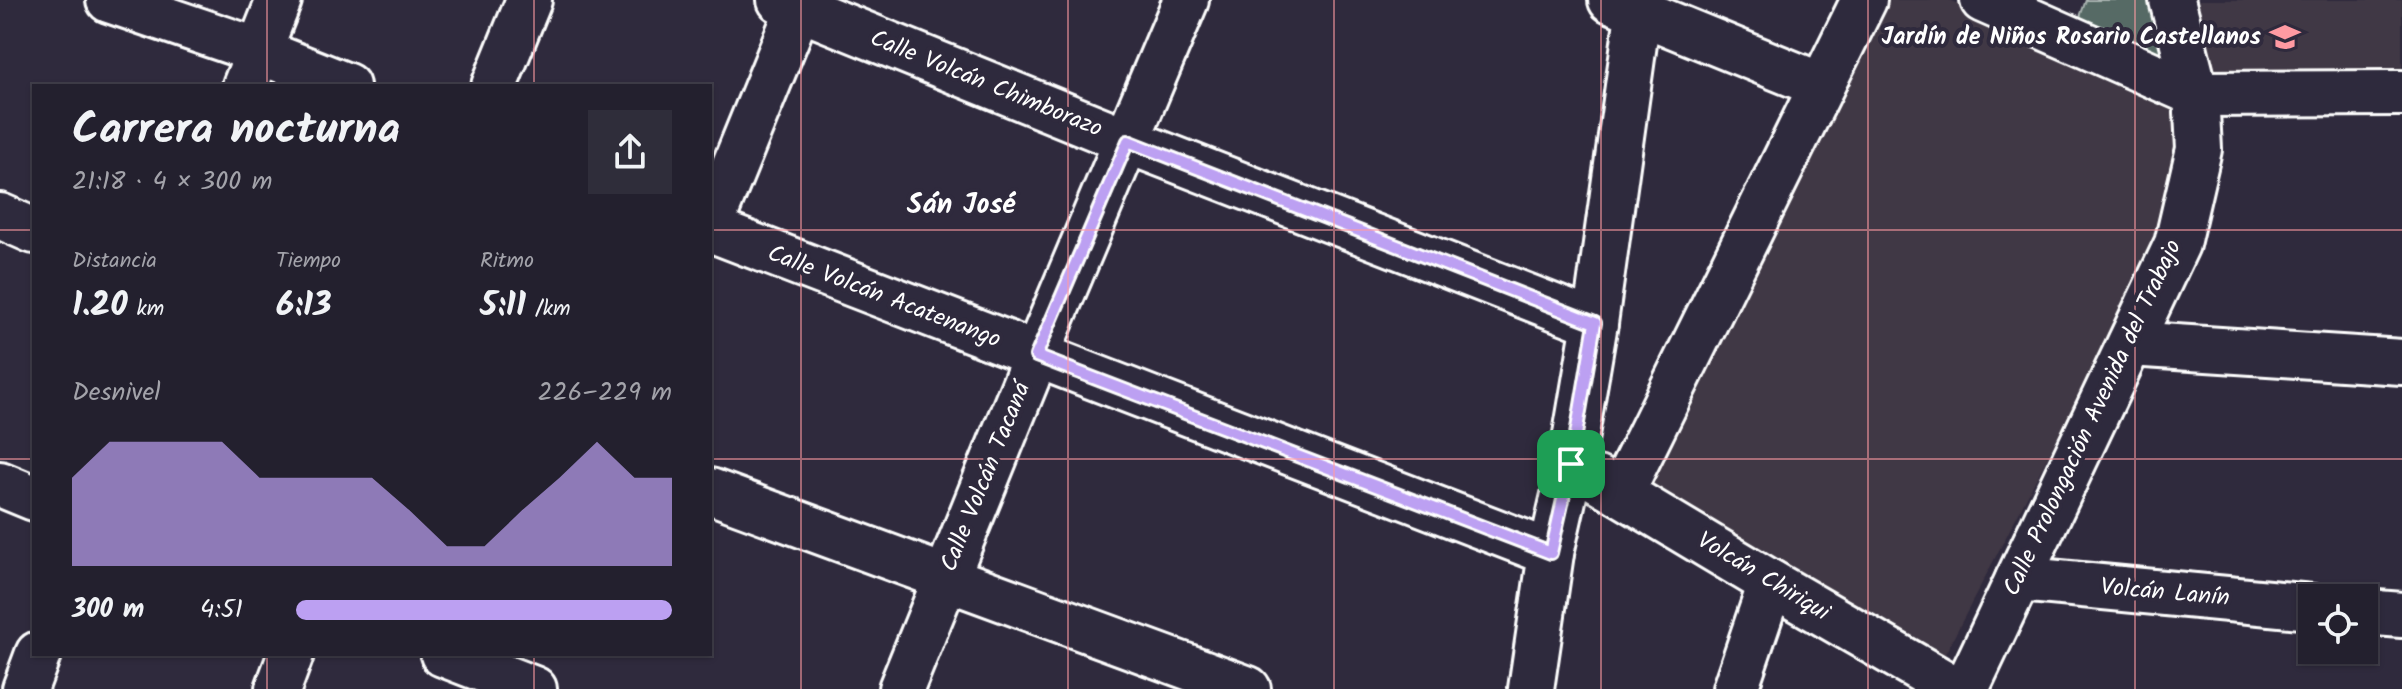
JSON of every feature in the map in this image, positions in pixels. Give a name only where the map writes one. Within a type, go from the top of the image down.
[{"type":"street","points":[[109,0],[252,68],[336,84]]},
{"type":"street","points":[[252,68],[279,0]]},
{"type":"street","points":[[495,84],[529,0]]},
{"type":"street","name":"Calle Volcán Tacaná","points":[[901,689],[944,578],[1186,0]]},
{"type":"street","points":[[1621,493],[1864,0]]},
{"type":"street","points":[[1983,0],[2196,94],[2402,93]]},
{"type":"street","name":"Calle Prolongación Avenida del Trabajo","points":[[1966,689],[2177,244],[2199,149],[2196,94],[2172,0]]},
{"type":"street","points":[[712,222],[794,3]]},
{"type":"street","name":"Calle Volcán Chimborazo","points":[[794,3],[1128,141],[1595,323]]},
{"type":"street","points":[[1531,689],[1551,553],[1571,464],[1595,323],[1629,3],[1820,85]]},
{"type":"street","points":[[0,216],[32,230]]},
{"type":"street","name":"Calle Volcán Acatenango","points":[[712,228],[1036,356],[1551,553]]},
{"type":"street","points":[[2130,344],[2402,362]]},
{"type":"street","name":"Volcán Chiriqui","points":[[1571,464],[1955,689]]},
{"type":"street","points":[[0,484],[32,497]]},
{"type":"street","points":[[712,492],[1248,689]]},
{"type":"street","name":"Volcán Lanín","points":[[2018,579],[2298,606]]},
{"type":"street","points":[[1735,689],[1771,583]]},
{"type":"street","points":[[2378,613],[2402,615]]},
{"type":"street","points":[[25,689],[37,656]]},
{"type":"street","points":[[278,689],[290,656]]},
{"type":"street","points":[[450,656],[534,680]]},
{"type":"shaded area","points":[[1880,0],[1950,0],[2178,103],[2182,154],[2160,241],[1943,658],[1636,479]]},
{"type":"shaded area","name":"Jardín de Niños Rosario Castellanos","points":[[2185,0],[2402,0],[2402,78],[2203,75]]},
{"type":"green space","points":[[2086,0],[2160,0],[2178,70],[2076,28]]},
{"type":"place","name":"Jardín de Niños Rosario Castellanos","points":[[2285,37]]},
{"type":"district","name":"Sán José","points":[[961,205]]},
{"type":"route","points":[[1128,141],[1595,323],[1571,464],[1551,553],[1036,356],[1128,141]]}]
